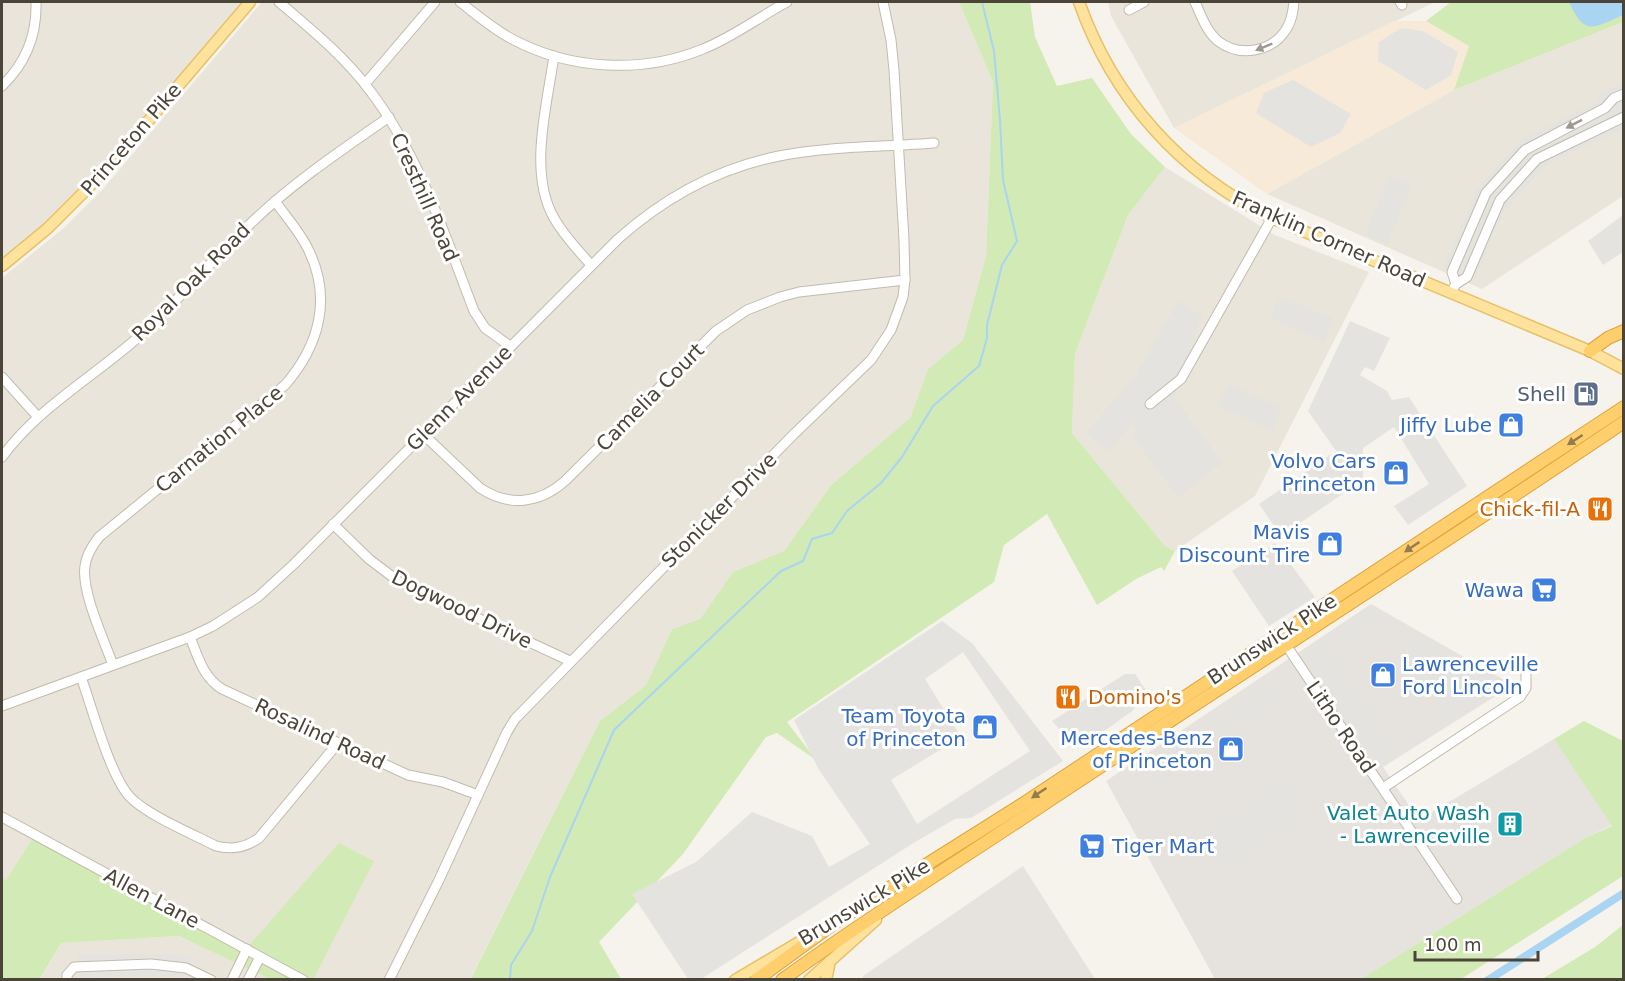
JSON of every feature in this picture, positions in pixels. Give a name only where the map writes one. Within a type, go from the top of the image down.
[{"type":"highway","points":[[1590,351],[1623,331]]},
{"type":"highway","name":"Brunswick Pike","points":[[840,919],[1018,807],[1623,408]]},
{"type":"highway","name":"Brunswick Pike","points":[[895,903],[1545,477],[1623,422]]},
{"type":"highway","points":[[782,980],[895,903]]},
{"type":"highway","points":[[756,980],[840,919]]},
{"type":"main road","name":"Princeton Pike","points":[[2,266],[48,228],[108,168],[249,2]]},
{"type":"main road","name":"Franklin Corner Road","points":[[1079,2],[1106,63],[1128,98],[1166,144],[1224,191],[1272,218],[1590,351],[1623,369]]},
{"type":"main road","name":"Brunswick Pike","points":[[809,980],[895,903]]},
{"type":"main road","name":"Brunswick Pike","points":[[735,980],[840,919]]},
{"type":"main road","points":[[826,980],[830,961]]},
{"type":"street","points":[[2,86],[17,69],[31,44],[35,29],[36,2]]},
{"type":"street","name":"Cresthill Road","points":[[279,2],[327,43],[365,84],[389,117],[423,180],[474,311],[485,328],[510,346]]},
{"type":"street","points":[[365,84],[435,2]]},
{"type":"street","points":[[460,2],[492,27],[512,39],[554,56],[575,61],[618,65],[662,61],[685,56],[721,41],[787,2]]},
{"type":"street","name":"Stonicker Drive","points":[[389,980],[515,718],[793,435],[871,360],[891,330],[903,297],[905,280],[899,146],[891,40],[883,2]]},
{"type":"street","points":[[1129,10],[1144,2]]},
{"type":"street","points":[[1195,2],[1206,27],[1219,42],[1237,50],[1246,51],[1264,48],[1280,38],[1290,22],[1294,2]]},
{"type":"street","points":[[554,56],[540,158],[542,188],[549,210],[561,230],[591,265]]},
{"type":"street","points":[[1456,284],[1452,272],[1486,193],[1524,150],[1603,109],[1614,98],[1623,94]]},
{"type":"street","points":[[1603,109],[1608,124]]},
{"type":"street","name":"Royal Oak Road","points":[[2,457],[38,417],[134,340],[160,316],[274,201],[321,164],[389,117]]},
{"type":"street","points":[[1451,294],[1456,284],[1467,277],[1500,200],[1537,159],[1623,117]]},
{"type":"street","points":[[1556,134],[1561,147]]},
{"type":"street","name":"Glenn Avenue","points":[[2,706],[190,637],[228,617],[258,597],[279,580],[618,238],[659,206],[705,180],[727,171],[777,157],[800,153],[934,143]]},
{"type":"street","points":[[1494,184],[1506,191]]},
{"type":"street","name":"Carnation Place","points":[[113,665],[85,585],[85,564],[92,545],[285,385],[299,369],[314,340],[320,302],[318,277],[302,238],[274,201]]},
{"type":"street","points":[[1477,214],[1491,221]]},
{"type":"street","points":[[1150,404],[1181,379],[1272,218]]},
{"type":"street","points":[[1463,246],[1478,252]]},
{"type":"street","name":"Camelia Court","points":[[423,434],[489,494],[510,501],[534,500],[551,492],[565,481],[717,331],[747,310],[799,292],[905,280]]},
{"type":"street","points":[[2,377],[38,417]]},
{"type":"street","name":"Dogwood Drive","points":[[333,524],[369,560],[398,581],[570,661]]},
{"type":"street","name":"Rosalind Road","points":[[190,637],[203,671],[215,685],[408,775],[443,782],[478,795]]},
{"type":"street","name":"Litho Road","points":[[1286,645],[1457,899]]},
{"type":"street","points":[[1383,788],[1520,697],[1526,688],[1526,667]]},
{"type":"street","points":[[81,677],[117,778],[123,788],[131,798],[149,811],[216,846],[242,847],[258,838],[338,743]]},
{"type":"street","name":"Allen Lane","points":[[2,817],[303,980]]},
{"type":"street","points":[[232,980],[247,950]]},
{"type":"street","points":[[248,980],[260,957]]},
{"type":"street","points":[[67,980],[67,975],[74,967],[150,964],[186,968],[211,980]]},
{"type":"shaded area","points":[[2,2],[250,2],[108,168],[2,266]]},
{"type":"shaded area","points":[[262,2],[959,2],[993,82],[986,256],[963,340],[928,369],[910,418],[831,485],[784,551],[733,572],[700,619],[672,629],[646,685],[600,721],[470,979],[313,979],[373,861],[244,951],[33,839],[6,880],[2,878],[2,278],[65,227],[103,189]]},
{"type":"shaded area","points":[[1108,2],[1435,2],[1174,128],[1111,16]]},
{"type":"shaded area","points":[[1394,21],[1426,21],[1469,46],[1454,90],[1267,194],[1174,128]]},
{"type":"shaded area","points":[[1623,22],[1623,196],[1482,289],[1267,194],[1454,90]]},
{"type":"shaded area","points":[[1401,28],[1423,31],[1458,52],[1451,75],[1426,90],[1378,61],[1379,42]]},
{"type":"shaded area","points":[[1293,80],[1351,114],[1340,133],[1311,147],[1256,113],[1264,93]]},
{"type":"shaded area","points":[[1623,82],[1623,129],[1546,165],[1503,213],[1475,279],[1443,269],[1477,189],[1523,138],[1599,102],[1596,95]]},
{"type":"shaded area","points":[[1165,167],[1275,235],[1369,272],[1255,496],[1175,551],[1165,546],[1072,433],[1075,354],[1128,215]]},
{"type":"shaded area","points":[[1390,176],[1412,185],[1387,244],[1365,234]]},
{"type":"shaded area","points":[[1623,215],[1623,252],[1603,265],[1588,241]]},
{"type":"shaded area","points":[[1279,296],[1334,319],[1324,342],[1270,318]]},
{"type":"shaded area","points":[[1178,301],[1202,315],[1174,397],[1222,463],[1178,497],[1135,439],[1134,421],[1109,451],[1086,433],[1136,375]]},
{"type":"shaded area","points":[[1350,321],[1390,338],[1374,371],[1365,367],[1360,375],[1387,391],[1392,400],[1409,397],[1467,486],[1408,525],[1394,506],[1429,484],[1394,427],[1363,448],[1363,480],[1281,536],[1259,504],[1336,451],[1308,411]]},
{"type":"shaded area","points":[[1229,384],[1282,407],[1272,430],[1218,407]]},
{"type":"shaded area","points":[[1275,543],[1315,597],[1269,626],[1232,571]]},
{"type":"shaded area","points":[[1371,604],[1513,685],[1383,767],[1419,820],[1554,739],[1612,825],[1585,838],[1361,979],[1215,979],[1106,781]]},
{"type":"shaded area","points":[[1365,610],[1372,611],[1396,626],[1432,642],[1508,686],[1376,768],[1310,669],[1317,643]],"holes":[[[1389,627],[1445,712],[1395,746],[1332,652],[1354,638]]]},
{"type":"shaded area","points":[[942,621],[972,643],[1063,761],[971,818],[955,819],[915,842],[701,979],[688,979],[632,894],[696,862],[752,812],[812,836],[829,867],[870,844],[819,770],[794,720]],"holes":[[[963,652],[1030,751],[917,824],[891,780],[961,737],[925,679]]]},
{"type":"shaded area","points":[[1125,674],[1135,674],[1148,693],[1131,712],[1093,739],[1067,737],[1052,721]]},
{"type":"shaded area","points":[[1271,681],[1284,701],[1259,718],[1233,726],[1165,770],[1183,797],[1171,806],[1140,766]]},
{"type":"shaded area","points":[[1286,777],[1310,814],[1223,872],[1198,835]]},
{"type":"shaded area","points":[[1023,866],[1095,979],[862,979],[863,976]]},
{"type":"shaded area","points":[[179,936],[269,979],[40,980],[61,943]]},
{"type":"shaded area","points":[[78,954],[177,954],[191,958],[192,976],[190,980],[173,977],[80,978]]},
{"type":"green space","points":[[959,2],[1030,2],[1035,37],[1057,86],[1092,78],[1131,134],[1165,167],[1128,215],[1075,354],[1072,433],[1165,546],[1175,551],[1164,571],[1161,567],[1136,579],[1097,605],[1047,514],[1004,545],[994,582],[787,722],[816,760],[777,733],[766,737],[683,854],[599,942],[621,979],[470,980],[600,721],[646,685],[672,629],[700,619],[733,572],[784,551],[831,485],[910,418],[928,369],[963,340],[986,256],[993,82]]},
{"type":"green space","points":[[1451,2],[1623,2],[1623,22],[1454,90],[1469,46],[1426,21]]},
{"type":"green space","points":[[1584,721],[1623,741],[1623,876],[1461,979],[1361,979],[1585,838],[1612,826],[1554,739]]},
{"type":"green space","points":[[33,838],[244,951],[339,843],[374,861],[313,980],[269,979],[179,936],[61,943],[40,979],[2,979],[2,878],[6,880]]},
{"type":"green space","points":[[1623,925],[1623,979],[1542,979],[1595,947]]},
{"type":"water","points":[[1569,2],[1623,2],[1623,15],[1597,26],[1585,25],[1580,21]]},
{"type":"waterway","points":[[510,980],[511,965],[532,931],[550,877],[614,730],[781,571],[803,561],[812,539],[832,533],[847,511],[881,483],[902,457],[933,406],[979,366],[1002,265],[1017,241],[1003,180],[994,51],[982,2]]},
{"type":"waterway","points":[[1488,980],[1624,893]]},
{"type":"place","name":"Shell","points":[[1586,394]]},
{"type":"place","name":"Jiffy Lube","points":[[1511,425]]},
{"type":"place","name":"Volvo Cars Princeton","points":[[1396,473]]},
{"type":"place","name":"Chick-fil-A","points":[[1600,509]]},
{"type":"place","name":"Mavis Discount Tire","points":[[1330,544]]},
{"type":"place","name":"Wawa","points":[[1544,590]]},
{"type":"place","name":"Lawrenceville Ford Lincoln","points":[[1383,675]]},
{"type":"place","name":"Domino's","points":[[1068,697]]},
{"type":"place","name":"Team Toyota of Princeton","points":[[985,727]]},
{"type":"place","name":"Mercedes-Benz of Princeton","points":[[1231,749]]},
{"type":"place","name":"Valet Auto Wash - Lawrenceville","points":[[1510,824]]},
{"type":"place","name":"Tiger Mart","points":[[1092,846]]}]
